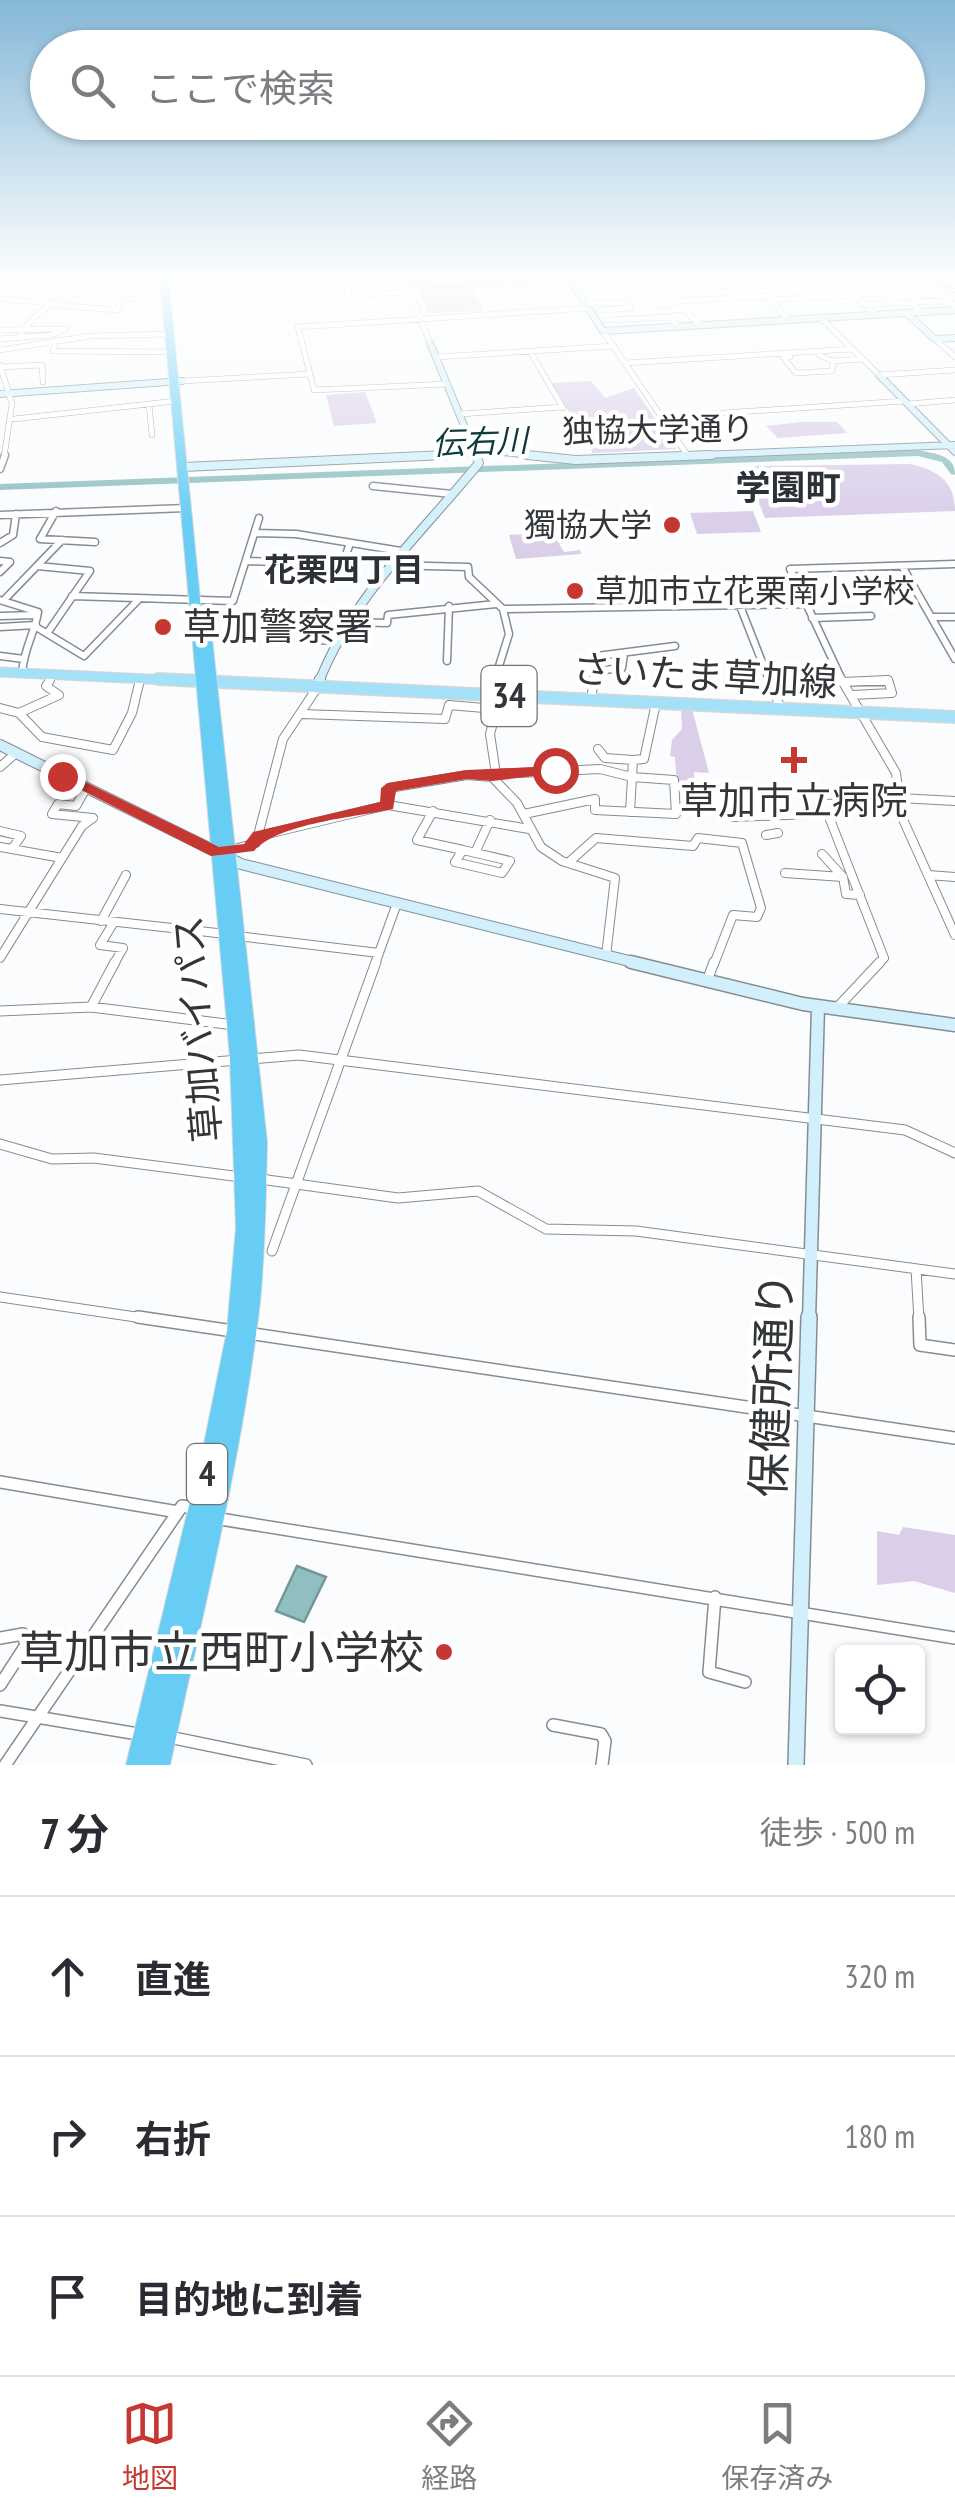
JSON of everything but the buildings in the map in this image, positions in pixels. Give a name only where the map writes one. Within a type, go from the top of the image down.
[{"type":"highway","name":"草加バイパス","points":[[173,359],[188,476],[186,508],[199,601]]},
{"type":"highway","name":"草加バイパス","points":[[158,1765],[155,1735],[197,1513],[243,1332],[260,1228],[204,683],[176,359]]},
{"type":"highway","name":"草加バイパス","points":[[232,935],[234,1025],[244,1058]]},
{"type":"highway","name":"草加バイパス","points":[[138,1765],[155,1735]]},
{"type":"main road","name":"さいたま草加線","points":[[0,674],[138,684],[204,683]]},
{"type":"main road","name":"さいたま草加線","points":[[0,674],[955,717]]},
{"type":"street","points":[[307,359],[314,390],[322,392],[448,384]]},
{"type":"street","points":[[224,854],[249,848],[259,836],[282,739],[317,688],[334,640],[389,565],[475,469],[478,454],[438,359]]},
{"type":"street","points":[[461,414],[562,408],[534,359]]},
{"type":"street","points":[[623,359],[688,456]]},
{"type":"street","points":[[625,363],[684,359]]},
{"type":"street","points":[[784,359],[796,373],[832,371],[833,360],[851,359]]},
{"type":"street","points":[[862,359],[953,448]]},
{"type":"street","points":[[0,470],[12,433],[14,394],[0,366],[42,364],[43,382]]},
{"type":"street","points":[[880,376],[955,370]]},
{"type":"street","points":[[0,394],[310,374]]},
{"type":"street","points":[[662,416],[955,400]]},
{"type":"street","points":[[14,419],[176,401]]},
{"type":"street","points":[[149,405],[152,436]]},
{"type":"street","points":[[0,434],[12,433]]},
{"type":"street","name":"独協大学通り","points":[[188,476],[478,454],[592,458],[953,448]]},
{"type":"street","points":[[374,486],[452,494]]},
{"type":"street","points":[[0,516],[56,510],[186,508]]},
{"type":"street","points":[[56,510],[40,539],[95,542]]},
{"type":"street","points":[[0,542],[13,535],[16,514]]},
{"type":"street","points":[[72,596],[236,600],[259,518]]},
{"type":"street","points":[[255,533],[296,534],[401,552]]},
{"type":"street","points":[[1,600],[62,540]]},
{"type":"street","points":[[248,561],[343,564],[349,546]]},
{"type":"street","points":[[0,561],[10,562],[0,572]]},
{"type":"street","points":[[955,564],[790,569],[844,682],[896,773],[899,800],[955,935]]},
{"type":"street","points":[[389,565],[468,567],[469,576],[500,606],[509,634],[498,659],[490,741],[494,775],[524,814],[542,847],[568,863],[615,878],[606,956]]},
{"type":"street","points":[[38,566],[90,570],[48,632]]},
{"type":"street","points":[[902,566],[955,659]]},
{"type":"street","points":[[0,627],[36,626],[78,656],[84,656],[140,598]]},
{"type":"street","points":[[1,600],[35,608],[36,626],[24,646],[22,673]]},
{"type":"street","points":[[348,622],[386,623],[388,614],[450,606],[805,604]]},
{"type":"street","points":[[447,661],[450,606]]},
{"type":"street","points":[[740,606],[782,709]]},
{"type":"street","points":[[0,616],[37,615]]},
{"type":"street","points":[[287,615],[284,623],[301,626],[302,639],[334,640]]},
{"type":"street","points":[[812,618],[871,616]]},
{"type":"street","points":[[932,617],[955,616]]},
{"type":"street","points":[[942,634],[955,634]]},
{"type":"street","points":[[591,700],[597,656],[675,646]]},
{"type":"street","points":[[596,671],[622,668],[624,654]]},
{"type":"street","points":[[0,656],[24,659]]},
{"type":"street","points":[[0,708],[19,712],[59,695],[46,686],[50,680]]},
{"type":"street","points":[[844,682],[888,680],[892,693],[852,695]]},
{"type":"street","points":[[19,712],[42,737],[113,750],[132,713],[138,684]]},
{"type":"street","points":[[604,758],[644,759],[656,703]]},
{"type":"street","points":[[302,714],[445,719],[449,705],[496,710]]},
{"type":"street","points":[[0,745],[224,854],[291,880],[818,1007],[955,1025]]},
{"type":"street","points":[[598,749],[604,758]]},
{"type":"street","points":[[0,766],[16,753]]},
{"type":"street","points":[[598,769],[604,758]]},
{"type":"street","points":[[630,812],[633,760]]},
{"type":"street","points":[[388,806],[388,788],[467,775],[598,769],[632,777],[674,780],[676,814],[595,810],[595,800],[558,804],[524,814]]},
{"type":"street","points":[[0,958],[62,858],[92,818],[52,814],[58,804],[76,806],[86,788]]},
{"type":"street","points":[[836,1010],[882,963],[882,952],[824,804],[955,800]]},
{"type":"street","points":[[259,836],[388,806],[530,829]]},
{"type":"street","points":[[434,811],[417,840],[463,850],[510,861],[502,873],[455,862],[463,850]]},
{"type":"street","points":[[733,817],[811,814]]},
{"type":"street","points":[[475,853],[490,820]]},
{"type":"street","points":[[0,831],[20,836],[12,848]]},
{"type":"street","points":[[766,836],[778,834]]},
{"type":"street","points":[[568,863],[596,838],[693,846],[698,836],[742,843],[761,903],[757,917],[733,915],[707,981]]},
{"type":"street","points":[[0,847],[62,858]]},
{"type":"street","points":[[822,854],[843,877],[846,894],[860,895]]},
{"type":"street","points":[[785,873],[843,877]]},
{"type":"street","points":[[100,921],[126,874]]},
{"type":"street","points":[[928,876],[955,877]]},
{"type":"street","points":[[272,1251],[396,906]]},
{"type":"street","points":[[0,909],[379,953]]},
{"type":"street","points":[[91,1007],[123,948],[100,945],[114,922]]},
{"type":"street","points":[[0,1010],[91,1007],[234,1025]]},
{"type":"street","name":"保健所通り","points":[[796,1765],[818,1007]]},
{"type":"street","points":[[0,1080],[244,1058],[338,1060],[904,1130],[955,1153]]},
{"type":"street","points":[[0,1144],[52,1160],[94,1158],[398,1198],[478,1192],[546,1229],[618,1229],[955,1274]]},
{"type":"street","points":[[916,1269],[920,1345],[955,1350]]},
{"type":"street","points":[[0,1297],[955,1438]]},
{"type":"street","points":[[0,1482],[955,1638]]},
{"type":"street","points":[[5,1765],[37,1718],[197,1513]]},
{"type":"street","points":[[715,1597],[710,1672],[714,1677],[746,1682]]},
{"type":"street","points":[[0,1638],[23,1634],[26,1646],[0,1686]]},
{"type":"street","points":[[0,1711],[155,1735],[306,1765]]},
{"type":"street","points":[[553,1725],[601,1734],[606,1741],[602,1765]]},
{"type":"shaded area","points":[[591,381],[605,398],[634,388],[676,449],[593,453],[552,383]]},
{"type":"shaded area","points":[[365,392],[377,423],[334,426],[326,395]]},
{"type":"shaded area","points":[[837,422],[847,433],[778,438],[766,426]]},
{"type":"shaded area","points":[[910,464],[943,479],[952,492],[955,511],[765,518],[747,473],[754,466]]},
{"type":"shaded area","points":[[753,511],[761,532],[697,534],[690,513]]},
{"type":"shaded area","points":[[509,535],[585,535],[587,541],[559,544],[564,552],[580,550],[581,554],[516,559]]},
{"type":"shaded area","points":[[681,709],[692,709],[709,773],[694,772],[694,789],[677,788],[675,757],[670,756],[672,740],[682,729]]},
{"type":"shaded area","points":[[903,1527],[955,1535],[955,1593],[914,1581],[877,1585],[877,1531],[899,1535]]},
{"type":"water","points":[[297,1566],[326,1577],[304,1622],[276,1611]]},
{"type":"waterway","name":"伝右川","points":[[0,487],[918,453],[946,460],[955,472]]},
{"type":"place","name":"獨協大学","points":[[672,525]]},
{"type":"place","name":"草加市立花栗南小学校","points":[[575,591]]},
{"type":"place","name":"草加警察署","points":[[163,627]]},
{"type":"place","name":"草加市立病院","points":[[794,760]]},
{"type":"place","name":"草加市立西町小学校","points":[[444,1652]]},
{"type":"district","name":"学園町","points":[[788,488]]},
{"type":"district","name":"花栗四丁目","points":[[344,570]]},
{"type":"route","points":[[62,776],[217,852],[249,848],[259,836],[354,810],[388,806],[388,788],[467,775],[492,777],[555,770]]}]
